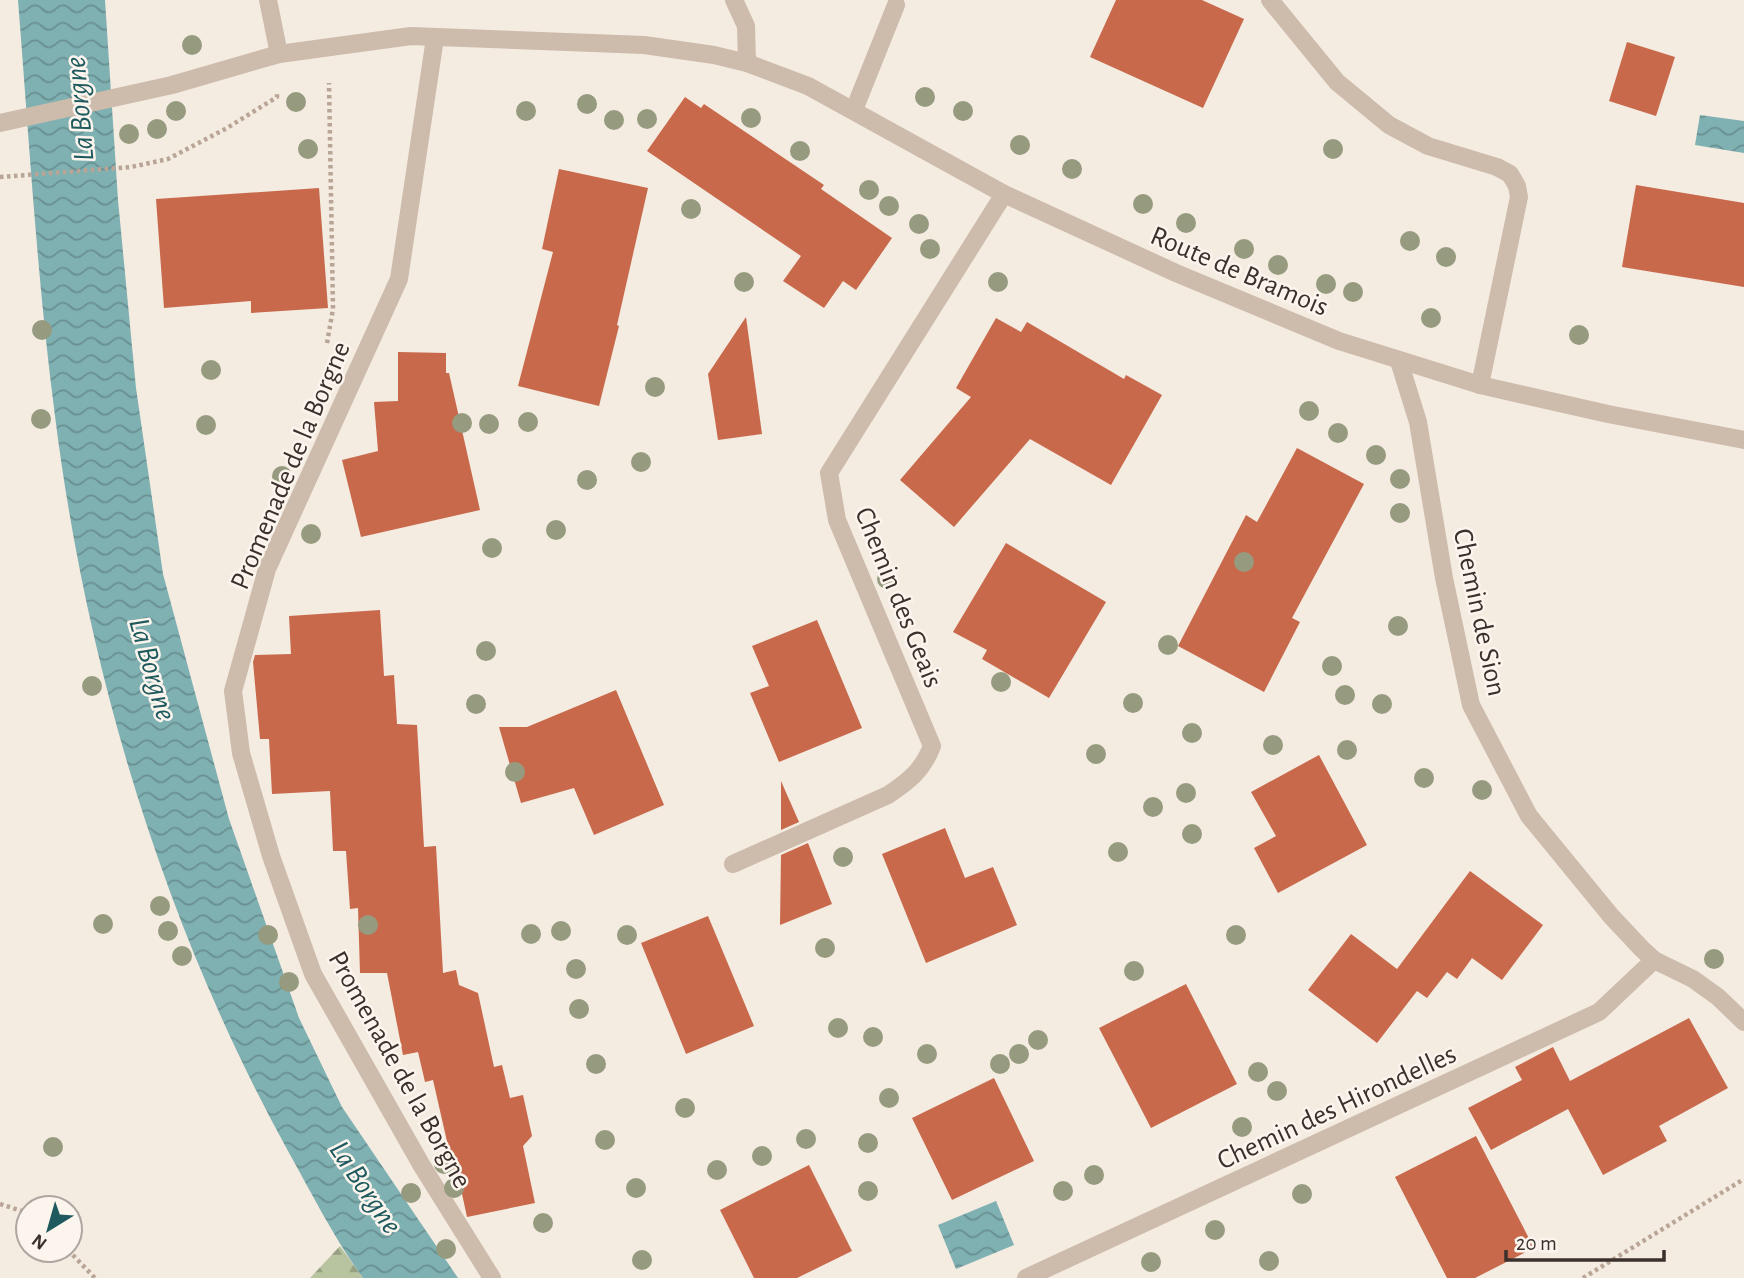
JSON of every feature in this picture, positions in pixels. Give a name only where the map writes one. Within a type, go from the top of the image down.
[{"type":"street","points":[[268,0],[278,54]]},
{"type":"street","points":[[734,0],[746,26],[747,63]]},
{"type":"street","points":[[1270,0],[1338,82],[1389,125],[1428,146],[1497,167],[1510,174],[1517,186],[1519,197],[1480,385]]},
{"type":"street","points":[[854,110],[896,5]]},
{"type":"street","name":"Route de Bramois","points":[[0,122],[172,85],[278,54],[411,36],[644,45],[714,55],[747,63],[808,86],[1004,194],[1176,274],[1339,341],[1480,385],[1608,414],[1744,440]]},
{"type":"street","name":"Promenade de la Borgne","points":[[435,38],[399,279],[267,569],[233,691],[241,753],[271,856],[313,974],[422,1166],[492,1278]]},
{"type":"street","name":"Chemin des Geais","points":[[733,864],[888,795],[910,780],[925,764],[932,746],[837,520],[829,473],[1004,194]]},
{"type":"street","name":"Chemin de Sion","points":[[1399,361],[1418,422],[1444,578],[1471,705],[1529,816],[1611,916],[1654,960],[1693,979],[1718,997],[1744,1022]]},
{"type":"street","name":"Chemin des Hirondelles","points":[[1026,1278],[1599,1012],[1654,960]]},
{"type":"path","points":[[0,177],[131,167],[168,159],[227,128],[277,97],[278,54]]},
{"type":"path","points":[[327,344],[333,309],[329,79]]},
{"type":"path","points":[[1583,1278],[1744,1179]]},
{"type":"path","points":[[82,1264],[95,1278]]},
{"type":"green space","points":[[340,1246],[363,1278],[310,1278]]},
{"type":"water","name":"La Borgne","points":[[18,0],[105,0],[118,200],[136,388],[163,574],[229,819],[299,1018],[342,1107],[458,1278],[363,1278],[324,1216],[244,1065],[204,977],[168,887],[137,795],[110,701],[87,607],[69,512],[43,313]]},
{"type":"water","points":[[1700,115],[1744,121],[1744,153],[1695,145]]},
{"type":"water","points":[[996,1201],[1014,1245],[956,1269],[938,1225]]},
{"type":"building","points":[[1116,0],[1202,0],[1244,19],[1203,108],[1090,57]]},
{"type":"building","points":[[1627,42],[1675,57],[1656,116],[1609,101]]},
{"type":"building","points":[[685,97],[701,108],[704,104],[824,185],[821,189],[892,238],[856,290],[843,281],[824,308],[783,281],[801,256],[647,151]]},
{"type":"building","points":[[559,169],[648,188],[599,406],[518,386],[553,252],[542,249]]},
{"type":"building","points":[[1636,185],[1744,203],[1744,287],[1622,267]]},
{"type":"building","points":[[319,188],[328,308],[251,313],[251,301],[164,308],[156,199]]},
{"type":"building","points":[[746,317],[762,434],[718,440],[708,374]]},
{"type":"building","points":[[996,318],[1021,332],[1027,322],[1124,379],[1126,375],[1162,395],[1111,485],[1030,439],[954,527],[900,480],[971,397],[956,388]]},
{"type":"building","points":[[398,352],[446,353],[446,373],[449,373],[480,510],[361,537],[342,460],[378,451],[374,402],[398,401]]},
{"type":"building","points":[[1297,448],[1364,484],[1292,618],[1300,622],[1264,692],[1178,646],[1246,515],[1257,522]]},
{"type":"building","points":[[1006,543],[1106,602],[1049,698],[982,659],[987,650],[953,632]]},
{"type":"building","points":[[380,610],[384,676],[394,675],[397,724],[417,725],[424,847],[436,846],[443,973],[456,970],[459,985],[478,993],[494,1067],[502,1065],[510,1098],[523,1095],[532,1136],[523,1146],[535,1203],[467,1217],[433,1080],[425,1082],[418,1052],[403,1055],[387,973],[360,973],[358,908],[350,909],[346,851],[333,851],[330,791],[272,794],[269,739],[260,739],[253,662],[255,655],[291,654],[289,616]]},
{"type":"building","points":[[817,620],[862,728],[779,762],[750,693],[769,686],[752,646]]},
{"type":"building","points":[[616,690],[664,805],[594,835],[574,788],[521,803],[499,727],[527,727]]},
{"type":"building","points":[[1319,755],[1367,845],[1278,893],[1254,848],[1276,836],[1251,792]]},
{"type":"building","points":[[781,781],[799,822],[781,830]]},
{"type":"building","points":[[945,828],[965,878],[993,867],[1017,925],[926,963],[882,854]]},
{"type":"building","points":[[808,843],[832,904],[780,925],[781,855]]},
{"type":"building","points":[[1470,871],[1543,925],[1502,980],[1472,958],[1457,979],[1447,972],[1427,998],[1417,991],[1377,1043],[1308,990],[1351,934],[1397,969]]},
{"type":"building","points":[[708,916],[754,1026],[686,1054],[641,943]]},
{"type":"building","points":[[1186,984],[1237,1084],[1151,1128],[1099,1028]]},
{"type":"building","points":[[1689,1018],[1728,1088],[1659,1126],[1667,1141],[1603,1175],[1568,1109],[1491,1150],[1468,1108],[1522,1080],[1515,1067],[1553,1047],[1570,1081]]},
{"type":"building","points":[[994,1078],[1034,1161],[952,1200],[912,1118]]},
{"type":"building","points":[[1476,1136],[1534,1248],[1475,1278],[1447,1278],[1395,1177]]},
{"type":"building","points":[[809,1165],[852,1251],[797,1278],[754,1278],[720,1210]]}]
